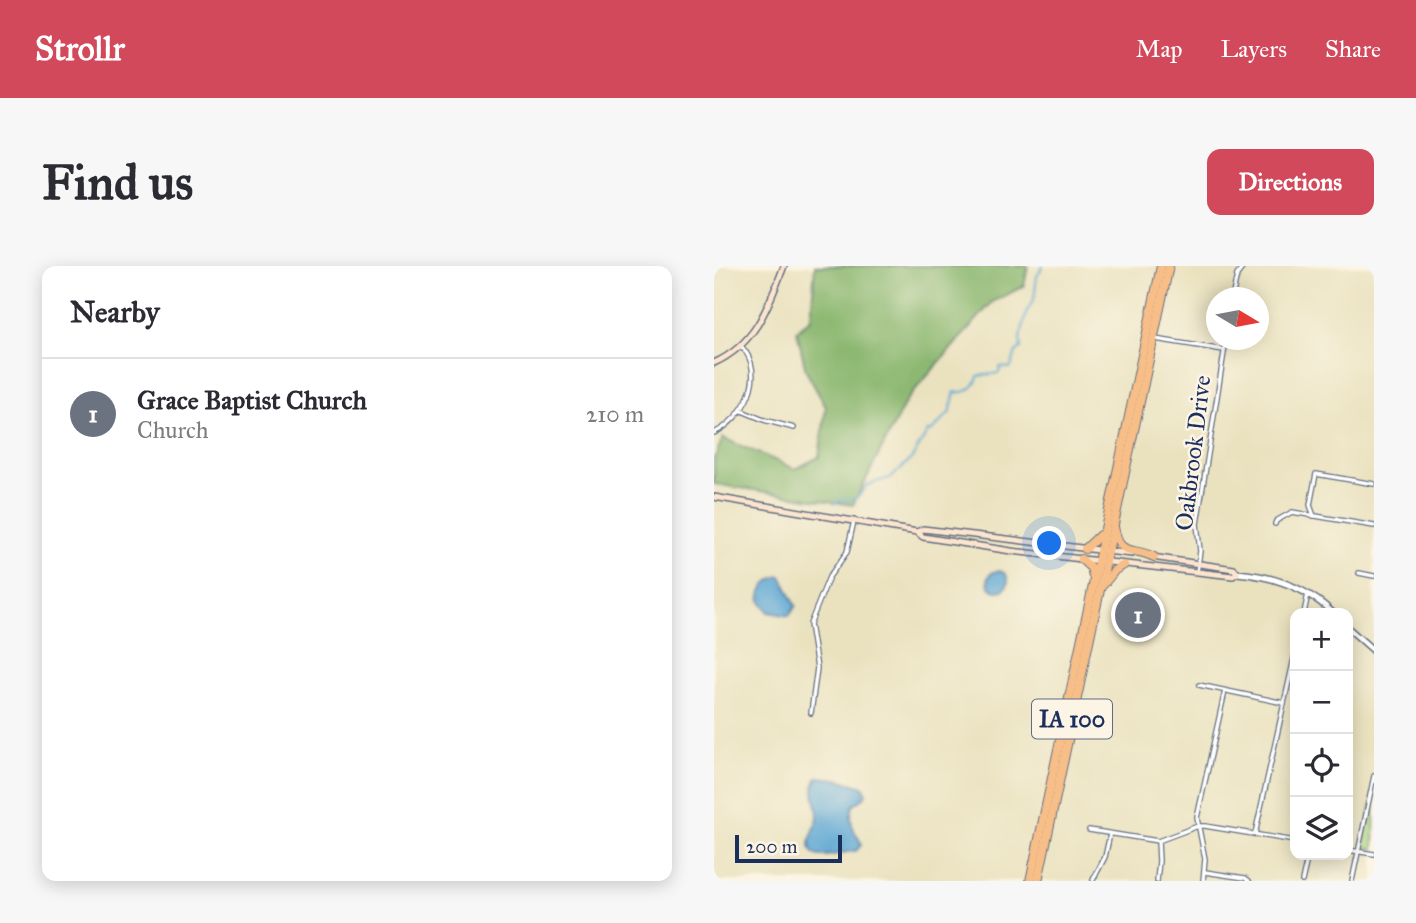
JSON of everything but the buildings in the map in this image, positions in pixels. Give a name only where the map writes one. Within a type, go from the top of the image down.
[{"type":"highway","name":"IA 100","points":[[1103,551],[1113,523],[1150,338],[1161,266]]},
{"type":"highway","name":"IA 100","points":[[1038,881],[1099,591],[1104,529],[1169,266]]},
{"type":"highway","points":[[1113,523],[1117,544],[1122,548],[1154,557]]},
{"type":"highway","points":[[1085,549],[1097,540],[1104,529]]},
{"type":"highway","points":[[1081,559],[1091,568],[1094,578]]},
{"type":"highway","name":"IA 100","points":[[1030,881],[1094,578],[1101,562]]},
{"type":"highway","points":[[1099,591],[1110,575],[1124,565]]},
{"type":"main road","points":[[714,363],[741,346],[754,332],[764,316],[784,266]]},
{"type":"main road","points":[[714,497],[917,532],[923,537],[967,544],[1124,565],[1233,576],[1237,573],[1234,569],[1154,557],[923,529],[917,532]]},
{"type":"street","points":[[1234,287],[1237,275],[1244,266]]},
{"type":"street","points":[[1150,338],[1206,347]]},
{"type":"street","points":[[714,433],[742,411],[749,394],[751,360],[741,346]]},
{"type":"street","name":"Oakbrook Drive","points":[[1197,572],[1197,524],[1224,350]]},
{"type":"street","points":[[742,411],[794,428]]},
{"type":"street","points":[[1314,516],[1310,505],[1316,474],[1374,484]]},
{"type":"street","points":[[1275,524],[1289,513],[1374,526]]},
{"type":"street","points":[[811,713],[817,662],[810,636],[810,624],[829,577],[847,552],[853,522]]},
{"type":"street","points":[[1237,573],[1275,580],[1308,594],[1326,608]]},
{"type":"street","points":[[1359,573],[1374,576]]},
{"type":"street","points":[[1305,608],[1308,594]]},
{"type":"street","points":[[1353,632],[1374,651]]},
{"type":"street","points":[[1255,834],[1291,671]]},
{"type":"street","points":[[1199,685],[1284,703]]},
{"type":"street","points":[[1203,881],[1204,849],[1197,818],[1225,691]]},
{"type":"street","points":[[1352,881],[1374,776]]},
{"type":"street","points":[[1089,830],[1158,841],[1198,826],[1290,840]]},
{"type":"street","points":[[1093,880],[1104,857],[1110,834]]},
{"type":"street","points":[[1157,881],[1158,841]]},
{"type":"street","points":[[1353,851],[1374,854]]},
{"type":"street","points":[[1302,881],[1307,860]]},
{"type":"street","points":[[1205,872],[1245,878],[1249,881]]},
{"type":"green space","points":[[815,266],[1028,266],[1024,286],[992,302],[907,399],[853,505],[714,484],[714,459],[723,438],[795,469],[819,457],[826,407],[806,371],[797,331],[811,318]]},
{"type":"green space","points":[[1374,794],[1374,849],[1363,847]]},
{"type":"water","points":[[998,571],[1005,574],[1008,581],[1005,588],[998,591],[991,588],[988,581],[991,574]]},
{"type":"water","points":[[781,576],[796,606],[789,616],[769,612],[761,602],[765,585]]},
{"type":"water","points":[[817,777],[837,779],[864,787],[866,794],[853,806],[851,817],[852,826],[862,844],[856,851],[820,856],[811,850],[810,842],[818,819],[814,791]]},
{"type":"waterway","points":[[834,504],[840,500],[851,500],[859,496],[867,485],[892,477],[912,458],[928,431],[931,432],[950,412],[955,392],[970,389],[978,376],[999,373],[1000,367],[1010,368],[1021,348],[1020,339],[1027,311],[1034,299],[1037,276],[1043,266]]},
{"type":"place","name":"Grace Baptist Church","points":[[1138,615]]}]
